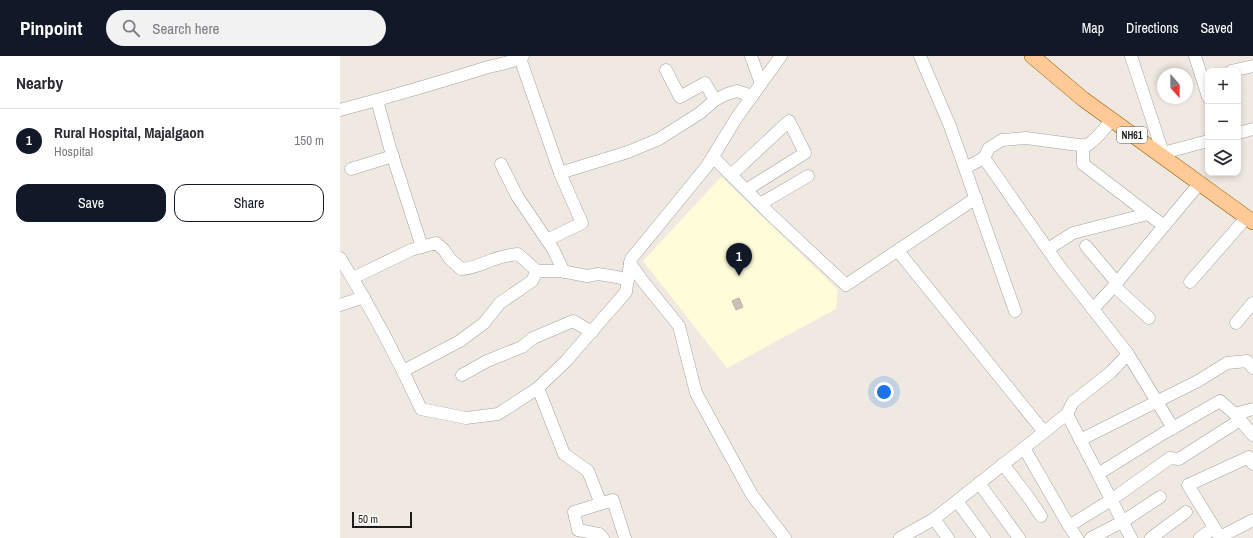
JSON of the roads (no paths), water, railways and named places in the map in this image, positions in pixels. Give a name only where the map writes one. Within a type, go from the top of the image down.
[{"type":"main road","name":"NH61","points":[[1032,56],[1083,99],[1249,220]]},
{"type":"street","points":[[751,56],[761,84]]},
{"type":"street","points":[[340,258],[364,297],[421,408],[466,418],[498,414],[538,388],[566,361],[626,292],[631,259],[707,166],[737,117],[781,56]]},
{"type":"street","points":[[920,56],[966,168],[1015,311]]},
{"type":"street","points":[[1131,56],[1164,153],[1205,142]]},
{"type":"street","points":[[1195,56],[1205,78]]},
{"type":"street","points":[[340,110],[499,63],[517,60],[522,57],[560,173],[582,223],[547,240]]},
{"type":"street","points":[[1241,69],[1253,66]]},
{"type":"street","points":[[666,70],[680,97],[705,83],[715,100]]},
{"type":"street","points":[[560,173],[628,152],[659,139],[700,113],[715,100],[727,94],[737,91],[752,96]]},
{"type":"street","points":[[377,100],[393,156],[422,246]]},
{"type":"street","points":[[966,168],[984,158],[989,148],[1002,140],[1026,138],[1086,146],[1093,142],[1103,132],[1111,120]]},
{"type":"street","points":[[731,175],[789,121],[805,153],[746,190]]},
{"type":"street","points":[[1241,132],[1253,129]]},
{"type":"street","points":[[1083,145],[1083,164],[1164,226]]},
{"type":"street","points":[[351,169],[393,156]]},
{"type":"street","points":[[713,156],[760,204],[846,285],[976,198]]},
{"type":"street","points":[[984,158],[1048,249],[1128,354],[1173,428]]},
{"type":"street","points":[[501,164],[517,196],[547,240],[564,272]]},
{"type":"street","points":[[760,204],[808,176]]},
{"type":"street","points":[[1093,309],[1116,284],[1199,184]]},
{"type":"street","points":[[1048,249],[1073,233],[1148,214]]},
{"type":"street","points":[[1190,282],[1249,220]]},
{"type":"street","points":[[353,278],[411,250],[436,243],[461,269],[468,269],[498,258],[518,254],[537,270],[564,272],[587,276],[598,274],[617,276],[628,280]]},
{"type":"street","points":[[1086,246],[1116,284],[1149,318]]},
{"type":"street","points":[[898,251],[1044,432]]},
{"type":"street","points":[[630,262],[642,280],[680,326],[696,393],[752,495],[785,538]]},
{"type":"street","points":[[403,371],[460,340],[484,323],[500,303],[532,281],[537,270]]},
{"type":"street","points":[[340,305],[364,297]]},
{"type":"street","points":[[1236,323],[1253,303]]},
{"type":"street","points":[[462,375],[488,361],[522,347],[533,338],[573,321],[592,332]]},
{"type":"street","points":[[905,537],[934,519],[1067,414],[1073,402],[1111,372],[1128,354]]},
{"type":"street","points":[[1080,440],[1198,381],[1227,363],[1247,361],[1253,368]]},
{"type":"street","points":[[538,388],[564,454],[588,471],[601,504]]},
{"type":"street","points":[[1098,474],[1220,401],[1238,417],[1253,435]]},
{"type":"street","points":[[1069,526],[1111,500],[1170,458],[1179,459],[1238,417],[1253,409]]},
{"type":"street","points":[[1067,414],[1131,538]]},
{"type":"street","points":[[1024,448],[1077,538]]},
{"type":"street","points":[[1253,464],[1248,457],[1188,485],[1220,537],[1253,520]]},
{"type":"street","points":[[1003,464],[1041,516]]},
{"type":"street","points":[[979,483],[1019,538]]},
{"type":"street","points":[[1091,538],[1122,522],[1160,497]]},
{"type":"street","points":[[603,538],[599,534],[578,530],[574,512],[614,500],[625,538]]},
{"type":"street","points":[[957,501],[984,538]]},
{"type":"street","points":[[1150,538],[1186,512]]},
{"type":"street","points":[[934,519],[948,538]]},
{"type":"street","points":[[1200,538],[1214,528]]},
{"type":"place","name":"Rural Hospital, Majalgaon","points":[[739,276]]}]
